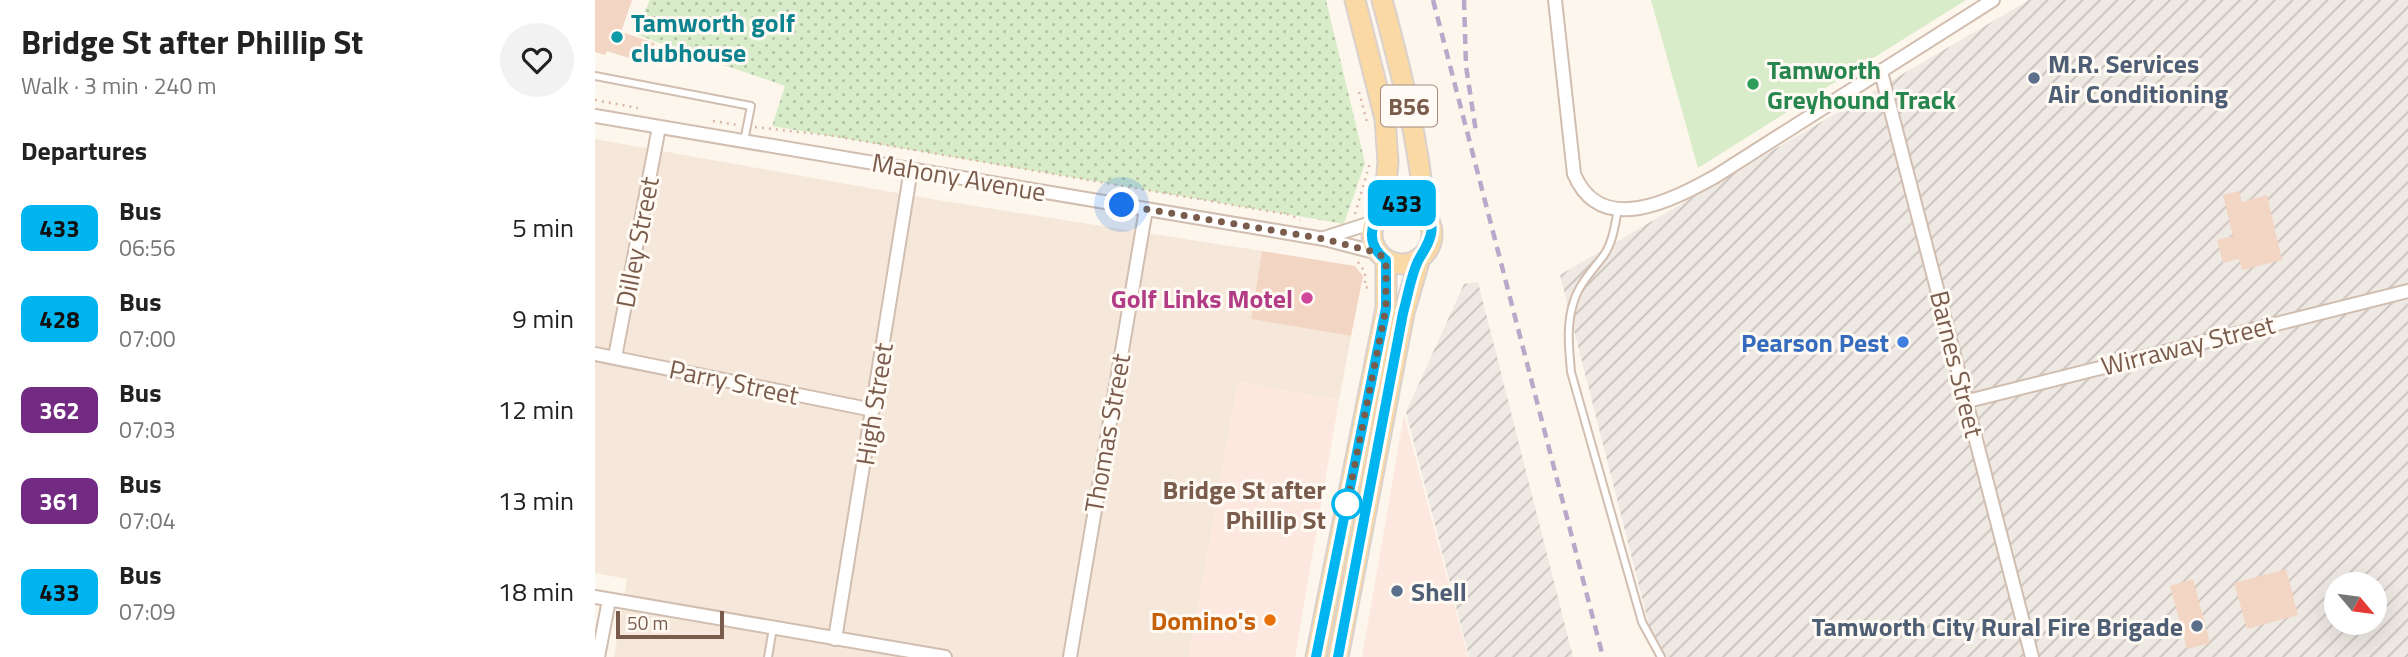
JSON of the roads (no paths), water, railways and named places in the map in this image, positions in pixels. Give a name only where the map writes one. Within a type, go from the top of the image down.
[{"type":"main road","name":"B56","points":[[1316,657],[1386,308],[1382,256],[1372,238],[1379,216],[1388,162],[1385,119],[1355,0]]},
{"type":"main road","name":"B56","points":[[1338,654],[1403,313],[1420,258],[1431,242],[1430,223],[1425,214],[1421,164],[1408,100],[1382,0]]},
{"type":"main road","points":[[1379,216],[1402,203],[1411,204],[1425,214]]},
{"type":"main road","points":[[1382,256],[1403,264],[1420,258]]},
{"type":"street","points":[[1555,0],[1574,174],[1580,189],[1591,200],[1618,209],[1652,205],[1694,188],[1993,0]]},
{"type":"street","name":"Barnes Street","points":[[1881,72],[2032,657]]},
{"type":"street","name":"Mahony Avenue","points":[[595,116],[1324,239],[1382,256]]},
{"type":"street","name":"Dilley Street","points":[[615,357],[659,127]]},
{"type":"street","name":"High Street","points":[[835,639],[911,169]]},
{"type":"street","name":"Thomas Street","points":[[1070,657],[1146,209]]},
{"type":"street","name":"Mahony Avenue","points":[[1324,239],[1353,230],[1379,216]]},
{"type":"street","name":"Wirraway Street","points":[[1968,401],[2408,291]]},
{"type":"street","name":"Parry Street","points":[[595,354],[873,410]]},
{"type":"street","points":[[595,597],[945,657]]},
{"type":"street","points":[[599,657],[609,600]]},
{"type":"lane","points":[[595,76],[751,106],[744,141]]},
{"type":"lane","points":[[1618,209],[1614,232],[1606,253],[1574,300],[1568,340],[1571,372],[1642,622],[1661,657]]},
{"type":"lane","points":[[768,657],[773,628]]},
{"type":"railway","points":[[1433,0],[1603,657]]},
{"type":"railway","points":[[1464,0],[1466,66],[1476,132]]},
{"type":"place","name":"Tamworth golf clubhouse","points":[[617,37]]},
{"type":"place","name":"M.R. Services Air Conditioning","points":[[2034,78]]},
{"type":"place","name":"Tamworth Greyhound Track","points":[[1753,84]]},
{"type":"place","name":"Golf Links Motel","points":[[1307,298]]},
{"type":"place","name":"Pearson Pest","points":[[1903,342]]},
{"type":"place","name":"Bridge St after Phillip St","points":[[1347,504]]},
{"type":"place","name":"Shell","points":[[1397,591]]},
{"type":"place","name":"Domino's","points":[[1270,620]]},
{"type":"place","name":"Tamworth City Rural Fire Brigade","points":[[2197,626]]}]
